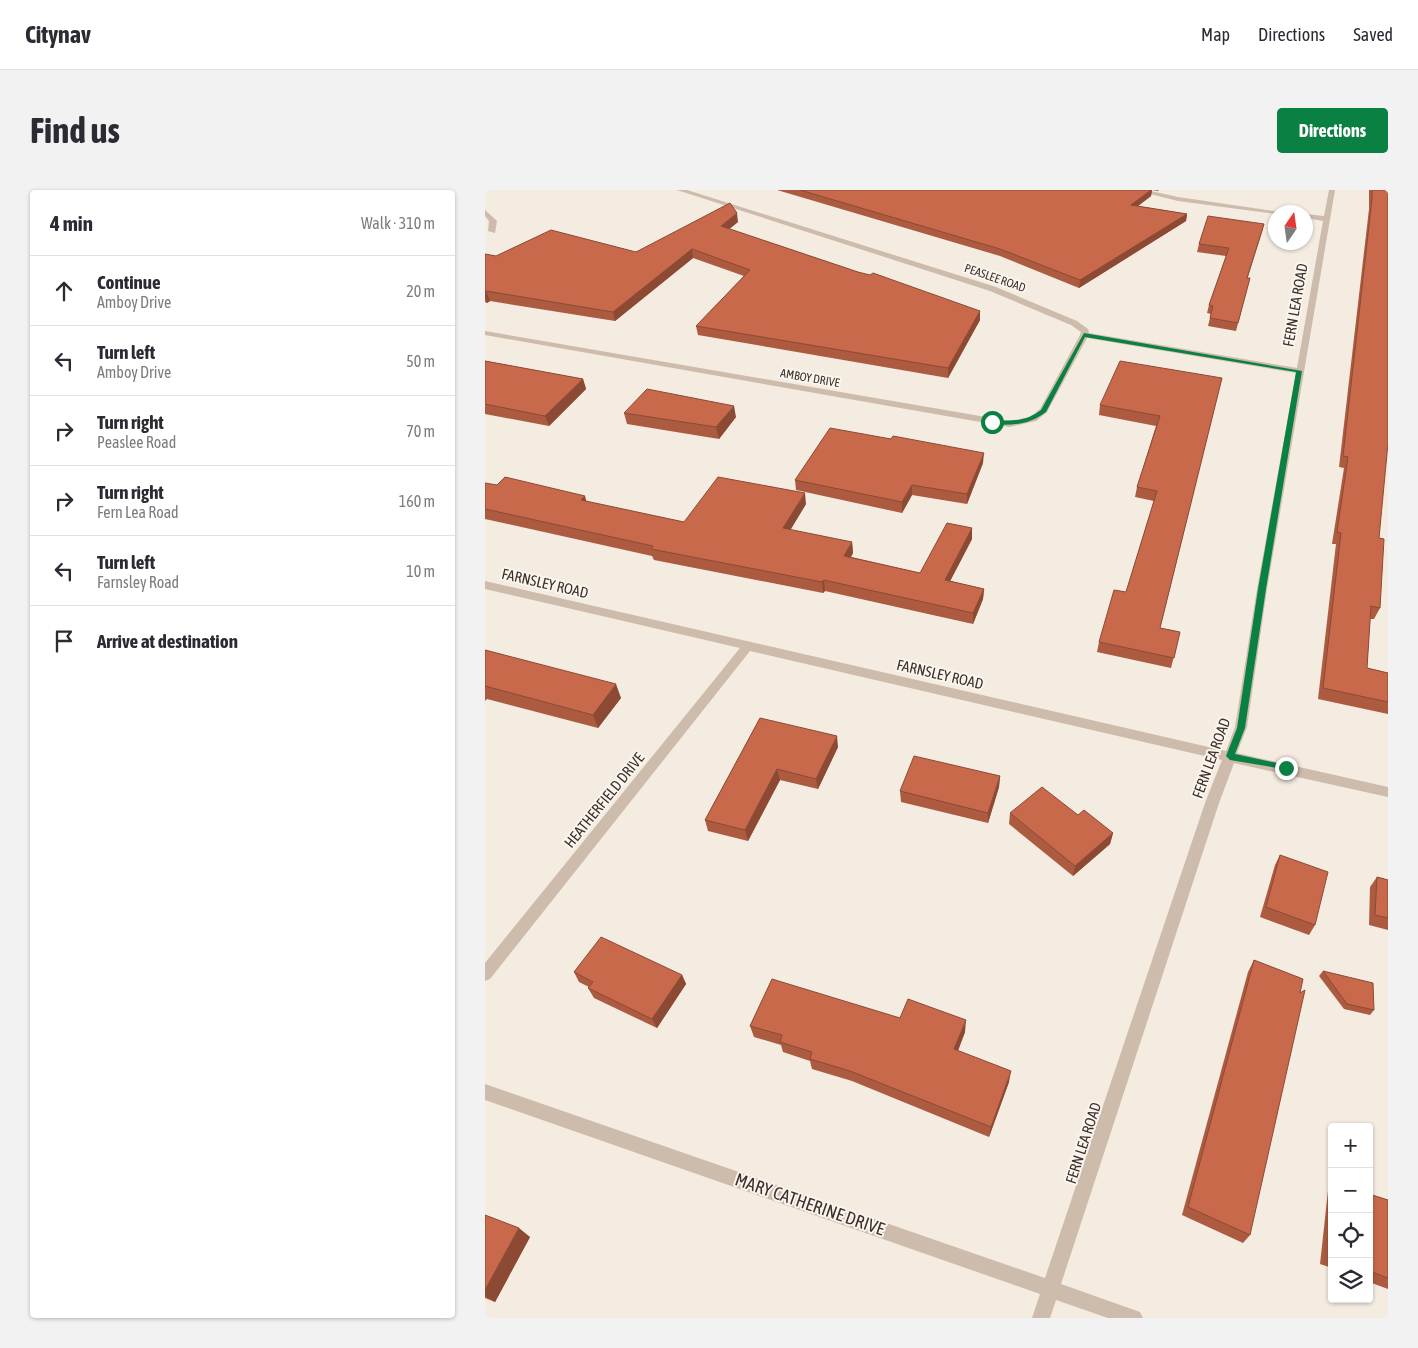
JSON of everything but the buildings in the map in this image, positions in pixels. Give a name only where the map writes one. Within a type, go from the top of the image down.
[{"type":"street","name":"PEASLEE ROAD","points":[[680,190],[993,289],[1035,305],[1074,323],[1085,331],[1084,335]]},
{"type":"street","points":[[1137,190],[1205,203],[1268,211]]},
{"type":"street","name":"FERN LEA ROAD","points":[[1041,1318],[1212,804],[1241,728],[1262,589],[1332,190]]},
{"type":"street","points":[[485,212],[493,221],[492,231]]},
{"type":"street","points":[[1313,217],[1327,219]]},
{"type":"street","name":"AMBOY DRIVE","points":[[485,333],[1009,424],[1033,419],[1044,410],[1084,335]]},
{"type":"street","points":[[1084,335],[1299,371]]},
{"type":"street","name":"FARNSLEY ROAD","points":[[485,585],[1190,749],[1230,756],[1388,792]]},
{"type":"street","name":"HEATHERFIELD DRIVE","points":[[485,974],[748,646]]},
{"type":"street","name":"MARY CATHERINE DRIVE","points":[[485,1092],[1134,1318]]},
{"type":"route","points":[[992,422],[1021,423],[1033,419],[1044,410],[1084,335],[1299,371],[1262,589],[1241,728],[1230,756],[1286,768]]}]
